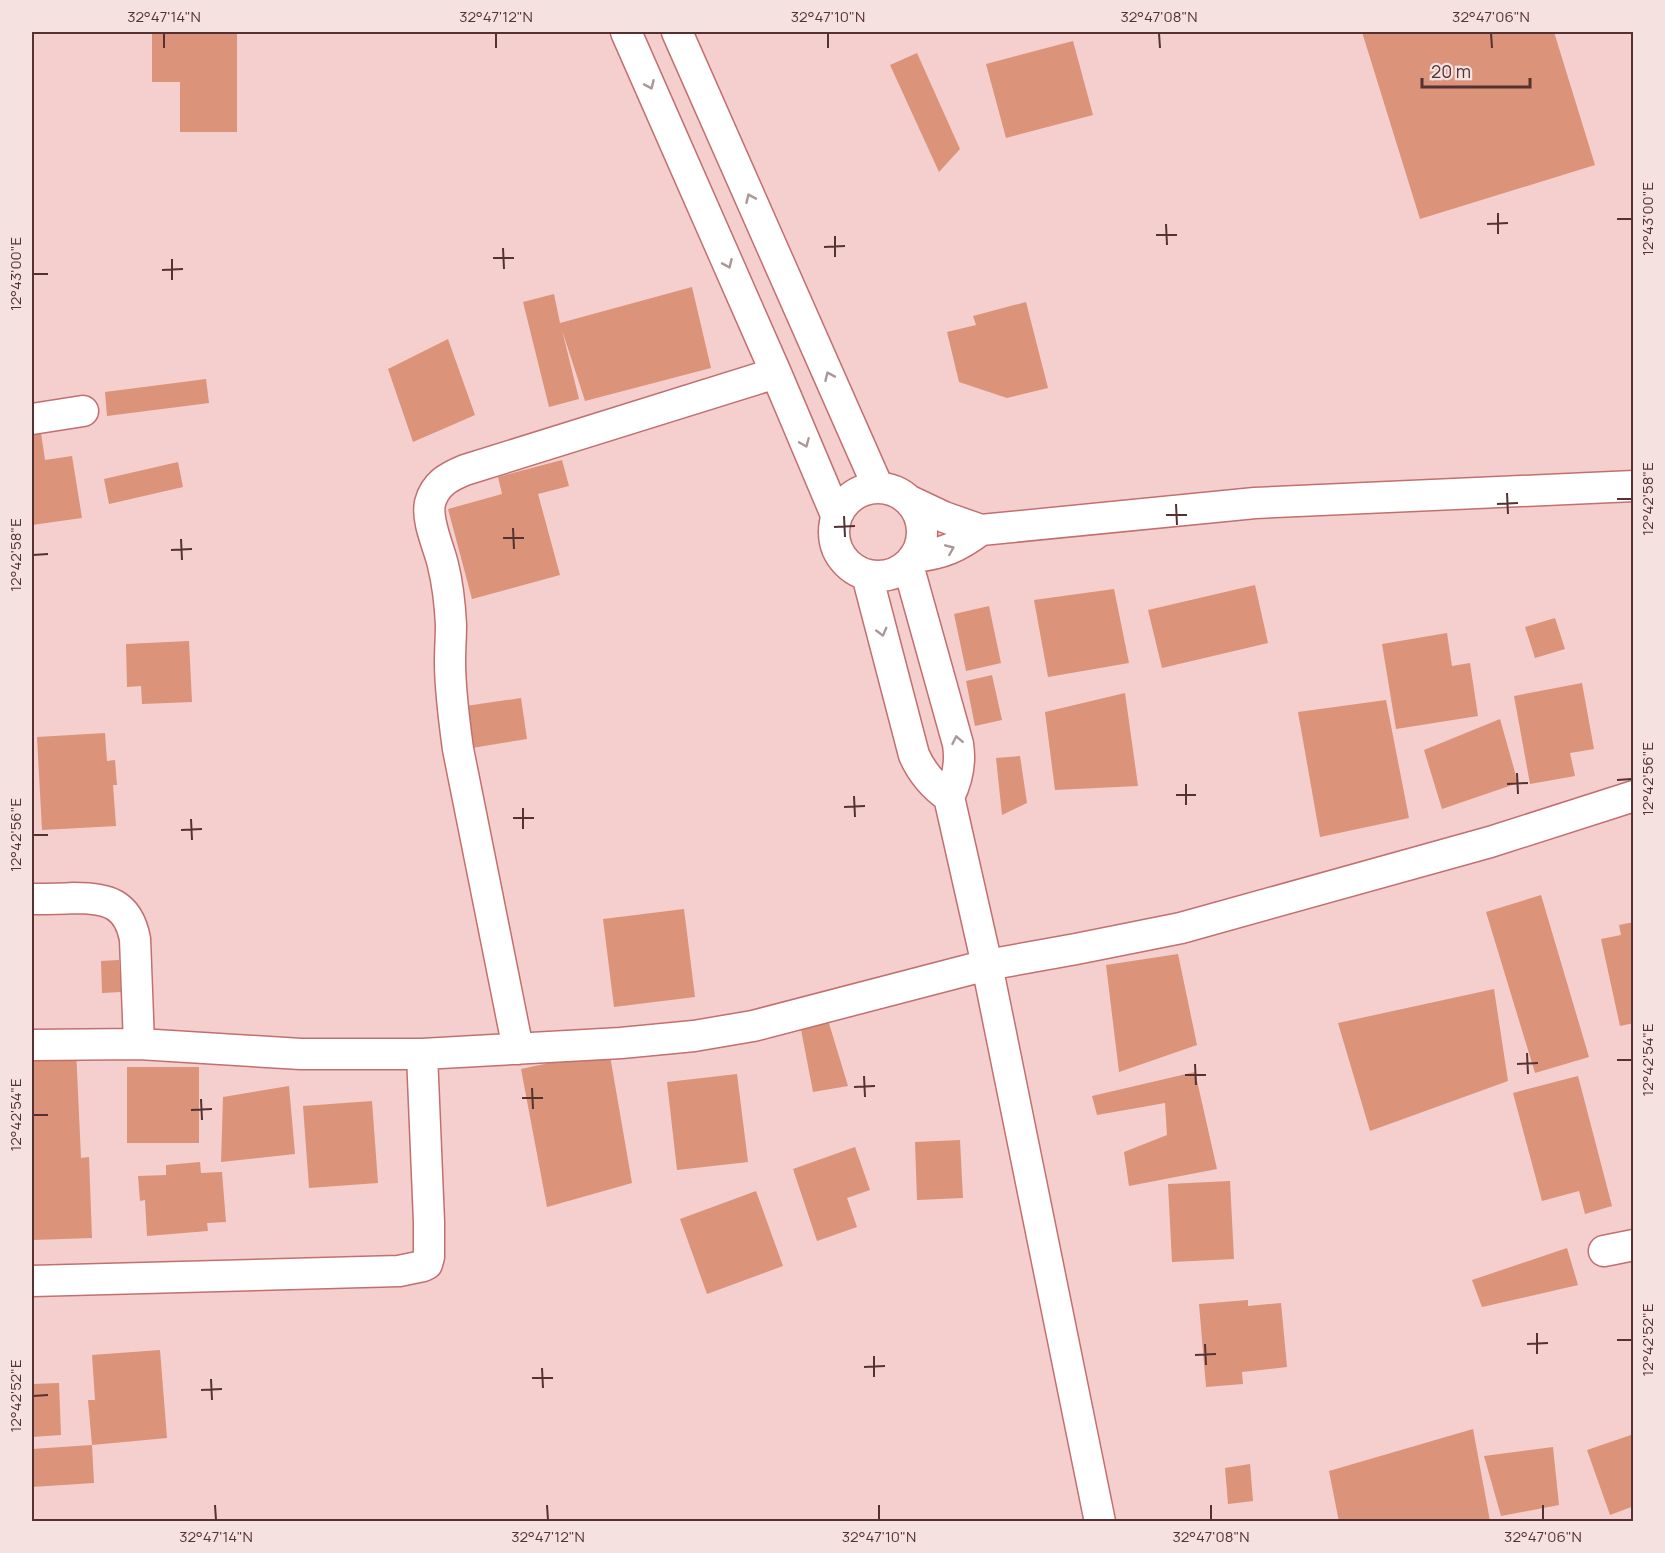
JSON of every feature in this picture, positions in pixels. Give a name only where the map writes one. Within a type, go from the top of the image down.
[{"type":"street","points":[[626,32],[836,515]]},
{"type":"street","points":[[676,32],[878,487]]},
{"type":"street","points":[[518,1049],[458,749],[450,661],[449,597],[444,567],[430,519],[429,505],[434,491],[443,480],[465,470],[776,374]]},
{"type":"street","points":[[32,419],[83,411]]},
{"type":"street","points":[[981,530],[950,550],[911,561],[895,573],[882,576],[867,575],[850,567],[838,552],[832,534],[836,515],[846,500],[861,490],[878,487],[894,490],[908,500],[944,517],[981,530],[1255,503],[1634,486]]},
{"type":"street","points":[[908,500],[921,521],[922,534],[920,546],[911,561],[958,744],[960,766],[949,797],[987,964],[1100,1521]]},
{"type":"street","points":[[867,575],[914,755],[925,774],[940,791],[949,797]]},
{"type":"street","points":[[32,1045],[139,1044],[301,1054],[422,1054],[683,1037],[753,1026],[987,964],[1181,928],[1490,842],[1634,796]]},
{"type":"street","points":[[32,899],[91,898],[104,900],[116,905],[126,914],[135,939],[139,1044]]},
{"type":"street","points":[[32,1281],[388,1271],[427,1264],[429,1222],[422,1054]]},
{"type":"street","points":[[1604,1251],[1634,1245]]},
{"type":"building","points":[[152,32],[237,32],[237,132],[180,132],[180,82],[152,82]]},
{"type":"building","points":[[1362,32],[1554,32],[1595,165],[1420,219]]},
{"type":"building","points":[[1073,41],[1093,115],[1006,138],[986,64]]},
{"type":"building","points":[[917,53],[960,149],[939,172],[890,65]]},
{"type":"building","points":[[692,287],[711,368],[585,401],[562,330],[579,399],[549,407],[523,302],[554,294],[560,323]]},
{"type":"building","points":[[1026,302],[1048,388],[1007,398],[959,382],[947,332],[976,325],[973,316]]},
{"type":"building","points":[[448,339],[475,415],[413,442],[388,369]]},
{"type":"building","points":[[206,379],[209,403],[107,416],[105,392]]},
{"type":"building","points":[[40,426],[45,460],[72,456],[82,518],[32,525],[32,427]]},
{"type":"building","points":[[562,460],[569,486],[538,494],[560,575],[472,599],[448,509],[502,494],[498,477]]},
{"type":"building","points":[[178,462],[183,487],[109,504],[104,479]]},
{"type":"building","points":[[1255,585],[1268,643],[1162,668],[1148,610]]},
{"type":"building","points":[[1114,589],[1129,663],[1048,677],[1034,600]]},
{"type":"building","points":[[989,606],[1001,663],[966,671],[954,614]]},
{"type":"building","points":[[1555,618],[1565,649],[1535,658],[1525,627]]},
{"type":"building","points":[[1447,633],[1452,666],[1470,663],[1478,716],[1396,729],[1382,644]]},
{"type":"building","points":[[189,641],[192,702],[142,704],[141,686],[127,687],[126,644]]},
{"type":"building","points":[[992,675],[1002,720],[975,726],[966,681]]},
{"type":"building","points":[[1582,683],[1594,749],[1570,753],[1575,776],[1530,784],[1514,696]]},
{"type":"building","points":[[1125,693],[1138,786],[1055,790],[1045,712]]},
{"type":"building","points":[[521,698],[527,739],[466,749],[459,707]]},
{"type":"building","points":[[1386,700],[1409,818],[1320,837],[1298,712]]},
{"type":"building","points":[[1500,719],[1518,783],[1442,809],[1424,750]]},
{"type":"building","points":[[105,733],[107,761],[115,760],[117,785],[113,785],[116,826],[42,830],[37,737]]},
{"type":"building","points":[[1020,756],[1027,803],[1002,815],[996,758]]},
{"type":"building","points":[[33,806],[34,823],[32,823]]},
{"type":"building","points":[[1541,895],[1589,1057],[1535,1073],[1486,912]]},
{"type":"building","points":[[684,909],[695,997],[614,1007],[603,919]]},
{"type":"building","points":[[1634,922],[1634,1023],[1620,1026],[1601,939],[1621,935],[1619,925]]},
{"type":"building","points":[[1178,954],[1197,1045],[1119,1072],[1106,965]]},
{"type":"building","points":[[119,960],[121,992],[102,993],[101,961]]},
{"type":"building","points":[[1494,989],[1508,1081],[1370,1131],[1338,1023]]},
{"type":"building","points":[[799,1019],[828,1020],[848,1086],[813,1092]]},
{"type":"building","points":[[76,1049],[81,1158],[89,1157],[92,1238],[32,1240],[32,1051]]},
{"type":"building","points":[[609,1050],[632,1183],[547,1207],[521,1069]]},
{"type":"building","points":[[127,1067],[199,1067],[199,1143],[127,1143]]},
{"type":"building","points":[[1195,1072],[1217,1169],[1129,1186],[1124,1152],[1167,1135],[1165,1103],[1097,1115],[1092,1096]]},
{"type":"building","points":[[737,1074],[748,1162],[677,1170],[667,1082]]},
{"type":"building","points":[[1578,1076],[1612,1206],[1585,1214],[1579,1191],[1542,1201],[1513,1093]]},
{"type":"building","points":[[289,1086],[295,1154],[221,1162],[223,1097]]},
{"type":"building","points":[[372,1101],[378,1183],[309,1188],[303,1106]]},
{"type":"building","points":[[960,1140],[963,1198],[917,1200],[915,1142]]},
{"type":"building","points":[[855,1147],[870,1190],[847,1198],[857,1227],[817,1241],[793,1169]]},
{"type":"building","points":[[200,1162],[201,1173],[222,1172],[226,1222],[207,1223],[208,1231],[147,1236],[145,1200],[140,1201],[138,1176],[166,1175],[166,1165]]},
{"type":"building","points":[[1230,1181],[1234,1259],[1172,1262],[1168,1184]]},
{"type":"building","points":[[756,1191],[783,1266],[707,1294],[680,1219]]},
{"type":"building","points":[[1567,1248],[1578,1285],[1482,1307],[1472,1280]]},
{"type":"building","points":[[1248,1300],[1248,1306],[1281,1303],[1287,1367],[1242,1372],[1243,1384],[1206,1387],[1199,1304]]},
{"type":"building","points":[[160,1350],[167,1438],[92,1445],[88,1400],[95,1400],[92,1355]]},
{"type":"building","points":[[59,1383],[61,1435],[32,1437],[32,1384]]},
{"type":"building","points":[[1473,1429],[1490,1521],[1339,1522],[1329,1471]]},
{"type":"building","points":[[1634,1434],[1634,1506],[1610,1515],[1587,1450]]},
{"type":"building","points":[[92,1445],[94,1483],[32,1487],[32,1449]]},
{"type":"building","points":[[1553,1447],[1559,1505],[1501,1516],[1484,1456]]},
{"type":"building","points":[[1250,1464],[1253,1501],[1228,1504],[1225,1468]]}]
